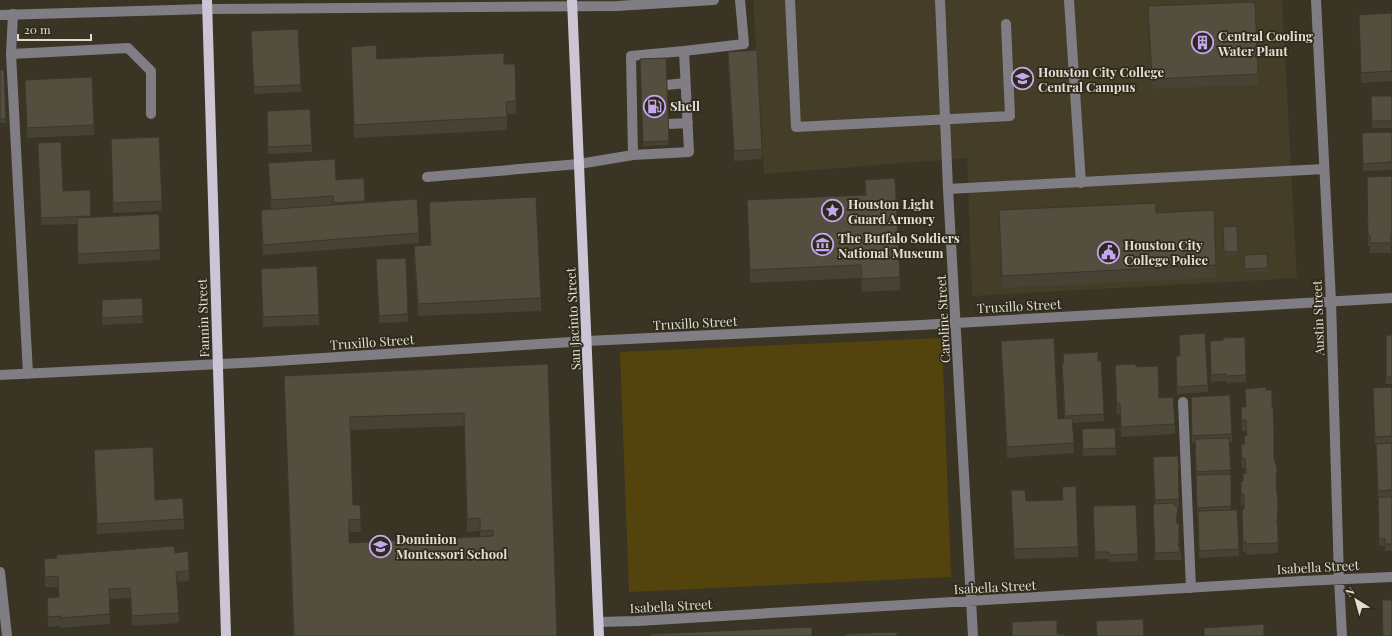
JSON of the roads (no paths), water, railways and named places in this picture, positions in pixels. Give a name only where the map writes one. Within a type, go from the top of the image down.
[{"type":"main road","name":"San Jacinto Street","points":[[572,3],[599,636]]},
{"type":"main road","name":"Fannin Street","points":[[207,4],[226,636]]},
{"type":"street","points":[[0,15],[207,4],[572,3],[617,6],[714,0]]},
{"type":"street","points":[[633,155],[637,124],[636,87],[631,56],[744,44],[740,0]]},
{"type":"street","points":[[790,0],[796,127],[1010,116],[1006,24]]},
{"type":"street","name":"Caroline Street","points":[[940,0],[948,189],[973,636]]},
{"type":"street","points":[[1069,0],[1081,183]]},
{"type":"street","name":"Austin Street","points":[[1316,0],[1331,301],[1342,636]]},
{"type":"street","points":[[13,14],[11,54],[28,374]]},
{"type":"street","points":[[11,54],[128,48],[151,71],[151,114]]},
{"type":"street","points":[[427,177],[579,164],[633,155],[689,152],[684,51]]},
{"type":"street","points":[[667,85],[686,83]]},
{"type":"street","points":[[668,124],[688,123]]},
{"type":"street","points":[[948,189],[1324,169]]},
{"type":"street","name":"Truxillo Street","points":[[0,375],[218,364],[587,341],[1392,298]]},
{"type":"street","points":[[1183,402],[1191,588]]},
{"type":"street","points":[[0,572],[7,636]]},
{"type":"street","name":"Isabella Street","points":[[599,622],[638,621],[1392,577]]},
{"type":"place","name":"Central Cooling Water Plant","points":[[1203,43]]},
{"type":"place","name":"Houston City College Central Campus","points":[[1022,79]]},
{"type":"place","name":"Shell","points":[[654,106]]},
{"type":"place","name":"Houston Light Guard Armory","points":[[833,211]]},
{"type":"place","name":"The Buffalo Soldiers National Museum","points":[[823,245]]},
{"type":"place","name":"Houston City College Police","points":[[1108,252]]},
{"type":"place","name":"Dominion Montessori School","points":[[380,546]]}]
